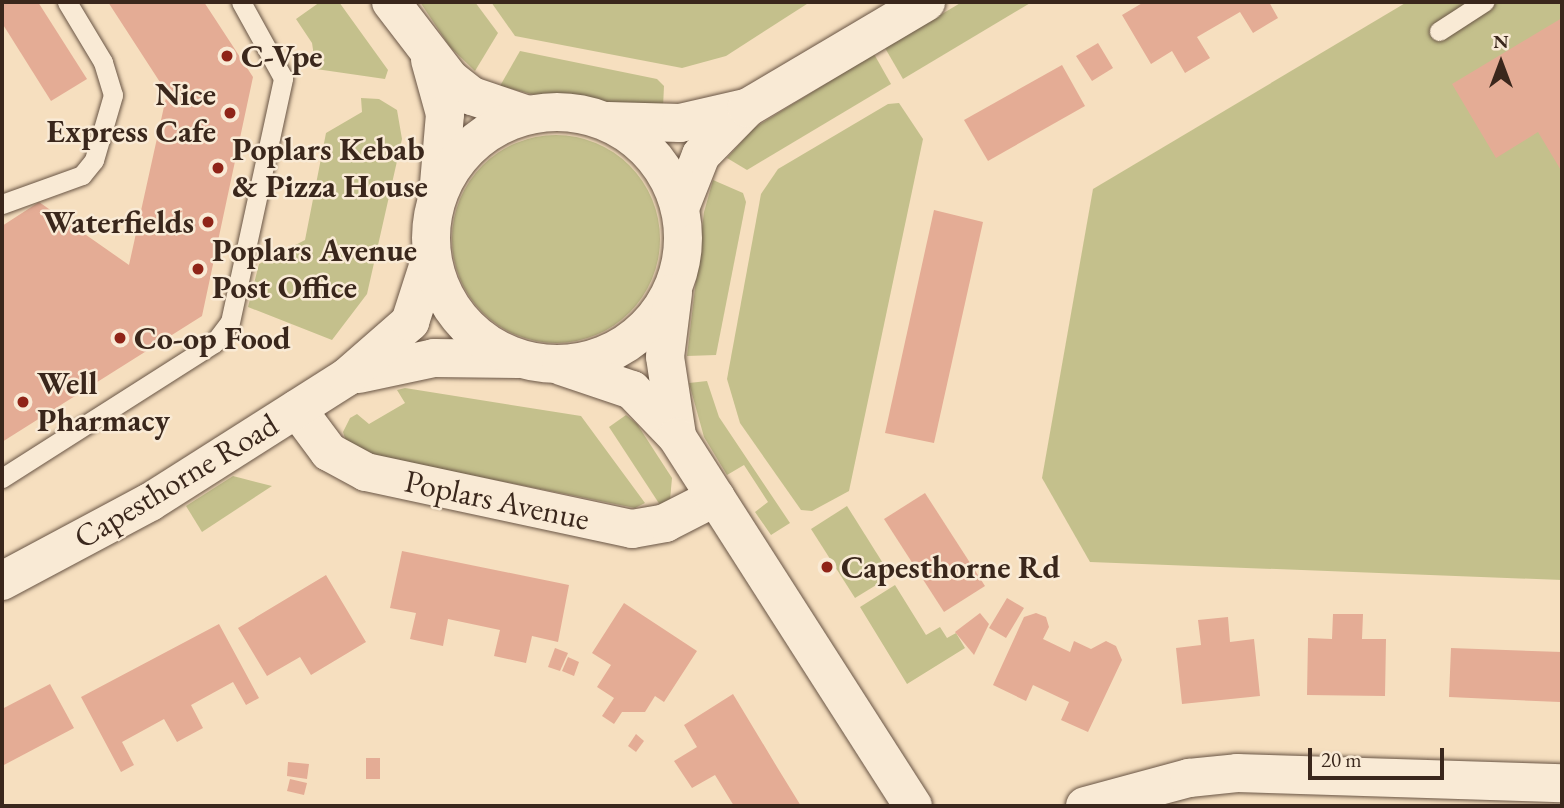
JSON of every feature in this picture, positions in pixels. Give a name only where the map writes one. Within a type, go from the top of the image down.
[{"type":"street","points":[[391,2],[430,60],[472,96],[528,115]]},
{"type":"street","points":[[680,208],[701,155],[747,107],[926,2]]},
{"type":"street","points":[[430,60],[445,114],[431,257],[441,291],[460,320],[487,344],[535,362],[632,390],[677,437],[913,806]]},
{"type":"street","points":[[438,194],[458,158],[489,131],[528,115],[567,112],[605,121],[680,123],[747,107]]},
{"type":"street","points":[[605,121],[648,152],[665,171],[680,208],[683,247],[674,286],[665,357],[677,437]]},
{"type":"street","name":"Capesthorne Road","points":[[2,581],[150,502],[347,377],[410,322],[431,257]]},
{"type":"street","points":[[535,362],[591,360],[626,345],[655,319],[674,286]]},
{"type":"street","name":"Capesthorne Road","points":[[347,377],[434,358],[535,362]]},
{"type":"street","name":"Poplars Avenue","points":[[297,409],[329,452],[366,471],[632,528],[665,523],[716,497]]},
{"type":"street","points":[[1085,806],[1189,778],[1237,773],[1441,793],[1562,783]]},
{"type":"lane","points":[[2,204],[82,175],[98,148],[113,95],[103,62],[67,2]]},
{"type":"lane","points":[[2,478],[214,343],[230,322],[283,78],[241,2]]},
{"type":"lane","points":[[1439,31],[1484,2]]},
{"type":"shaded area","points":[[320,2],[339,2],[388,70],[385,79],[316,69],[312,43],[296,19]]},
{"type":"shaded area","points":[[420,2],[475,2],[498,33],[475,71],[450,47]]},
{"type":"shaded area","points":[[491,2],[810,2],[726,56],[682,68],[515,36]]},
{"type":"shaded area","points":[[962,2],[1032,2],[903,79],[885,48]]},
{"type":"shaded area","points":[[1407,2],[1562,2],[1562,580],[1090,562],[1042,478],[1093,189]]},
{"type":"shaded area","points":[[520,51],[657,79],[664,86],[663,107],[535,95],[500,86]]},
{"type":"shaded area","points":[[874,54],[891,84],[747,170],[727,158],[754,128]]},
{"type":"shaded area","points":[[361,98],[379,99],[397,110],[402,139],[367,294],[332,340],[248,307],[259,264],[305,240],[326,133],[362,112]]},
{"type":"shaded area","points":[[899,103],[923,139],[849,491],[812,511],[801,510],[740,423],[727,379],[761,194],[778,169],[888,104]]},
{"type":"shaded area","points":[[556,135],[596,143],[630,165],[652,199],[660,239],[652,279],[630,313],[596,335],[556,343],[516,335],[482,313],[460,279],[452,239],[460,199],[482,165],[516,143]]},
{"type":"shaded area","points":[[713,180],[743,193],[746,202],[716,355],[687,356],[704,212]]},
{"type":"shaded area","points":[[707,381],[719,417],[790,523],[771,535],[755,512],[768,502],[744,465],[727,475],[704,437],[689,383]]},
{"type":"shaded area","points":[[405,388],[581,416],[645,503],[635,508],[370,455],[346,441],[343,432],[350,418],[357,414],[369,424],[405,403],[397,390]]},
{"type":"shaded area","points":[[626,415],[637,424],[672,478],[670,500],[662,508],[609,427]]},
{"type":"shaded area","points":[[233,476],[272,486],[202,532],[186,506]]},
{"type":"shaded area","points":[[847,506],[891,576],[855,598],[811,529]]},
{"type":"shaded area","points":[[895,585],[926,635],[940,627],[947,638],[956,633],[965,648],[907,684],[860,607]]},
{"type":"building","points":[[2,2],[38,2],[87,79],[51,101],[2,23]]},
{"type":"building","points":[[108,2],[204,2],[253,77],[202,316],[2,442],[2,226],[39,202],[129,265],[167,93]]},
{"type":"building","points":[[1144,2],[1269,2],[1278,18],[1253,33],[1240,12],[1197,37],[1210,58],[1185,73],[1172,51],[1151,64],[1122,15]]},
{"type":"building","points":[[1562,18],[1562,172],[1538,132],[1496,158],[1452,84]]},
{"type":"building","points":[[1098,43],[1113,68],[1092,81],[1076,56]]},
{"type":"building","points":[[1062,65],[1085,106],[988,161],[964,120]]},
{"type":"building","points":[[934,210],[983,222],[934,443],[885,433]]},
{"type":"building","points":[[925,493],[985,586],[944,612],[884,519]]},
{"type":"building","points":[[402,551],[569,585],[558,642],[532,636],[526,663],[494,656],[500,630],[448,619],[443,646],[410,639],[416,613],[390,608]]},
{"type":"building","points":[[326,575],[366,642],[311,675],[300,657],[267,676],[238,628]]},
{"type":"building","points":[[1007,598],[1024,608],[1006,638],[989,628]]},
{"type":"building","points":[[624,603],[697,651],[664,702],[655,696],[645,712],[622,712],[614,724],[602,716],[614,698],[597,687],[611,665],[592,653]]},
{"type":"building","points":[[980,613],[989,624],[974,655],[955,632]]},
{"type":"building","points":[[1036,613],[1046,617],[1049,627],[1043,639],[1070,652],[1074,641],[1091,649],[1106,641],[1116,646],[1122,660],[1088,732],[1061,720],[1069,702],[1033,685],[1026,701],[993,685],[1024,617]]},
{"type":"building","points":[[1333,614],[1363,614],[1362,639],[1386,639],[1385,696],[1307,695],[1308,638],[1332,639]]},
{"type":"building","points":[[1228,617],[1230,642],[1254,639],[1260,696],[1182,704],[1176,648],[1201,645],[1198,620]]},
{"type":"building","points":[[219,624],[259,698],[246,705],[233,682],[191,705],[203,728],[177,742],[164,719],[122,742],[134,765],[121,772],[81,697]]},
{"type":"building","points":[[555,648],[568,653],[560,671],[548,667]]},
{"type":"building","points":[[1451,648],[1562,652],[1560,702],[1449,697]]},
{"type":"building","points":[[568,657],[579,662],[574,676],[562,671]]},
{"type":"building","points":[[50,684],[74,728],[2,766],[2,709]]},
{"type":"building","points":[[733,694],[801,806],[734,806],[715,775],[692,788],[674,761],[697,747],[684,725]]},
{"type":"building","points":[[636,734],[644,741],[636,752],[628,746]]},
{"type":"building","points":[[366,758],[380,758],[380,779],[366,779]]},
{"type":"building","points":[[288,762],[309,764],[307,779],[287,776]]},
{"type":"building","points":[[290,779],[307,783],[304,795],[287,791]]},
{"type":"place","name":"C-Vpe","points":[[227,56]]},
{"type":"place","name":"Nice Express Cafe","points":[[230,113]]},
{"type":"place","name":"Poplars Kebab & Pizza House","points":[[218,168]]},
{"type":"place","name":"Waterfields","points":[[208,222]]},
{"type":"place","name":"Poplars Avenue Post Office","points":[[198,269]]},
{"type":"place","name":"Co-op Food","points":[[120,338]]},
{"type":"place","name":"Well Pharmacy","points":[[23,402]]},
{"type":"place","name":"Capesthorne Rd","points":[[827,567]]}]
